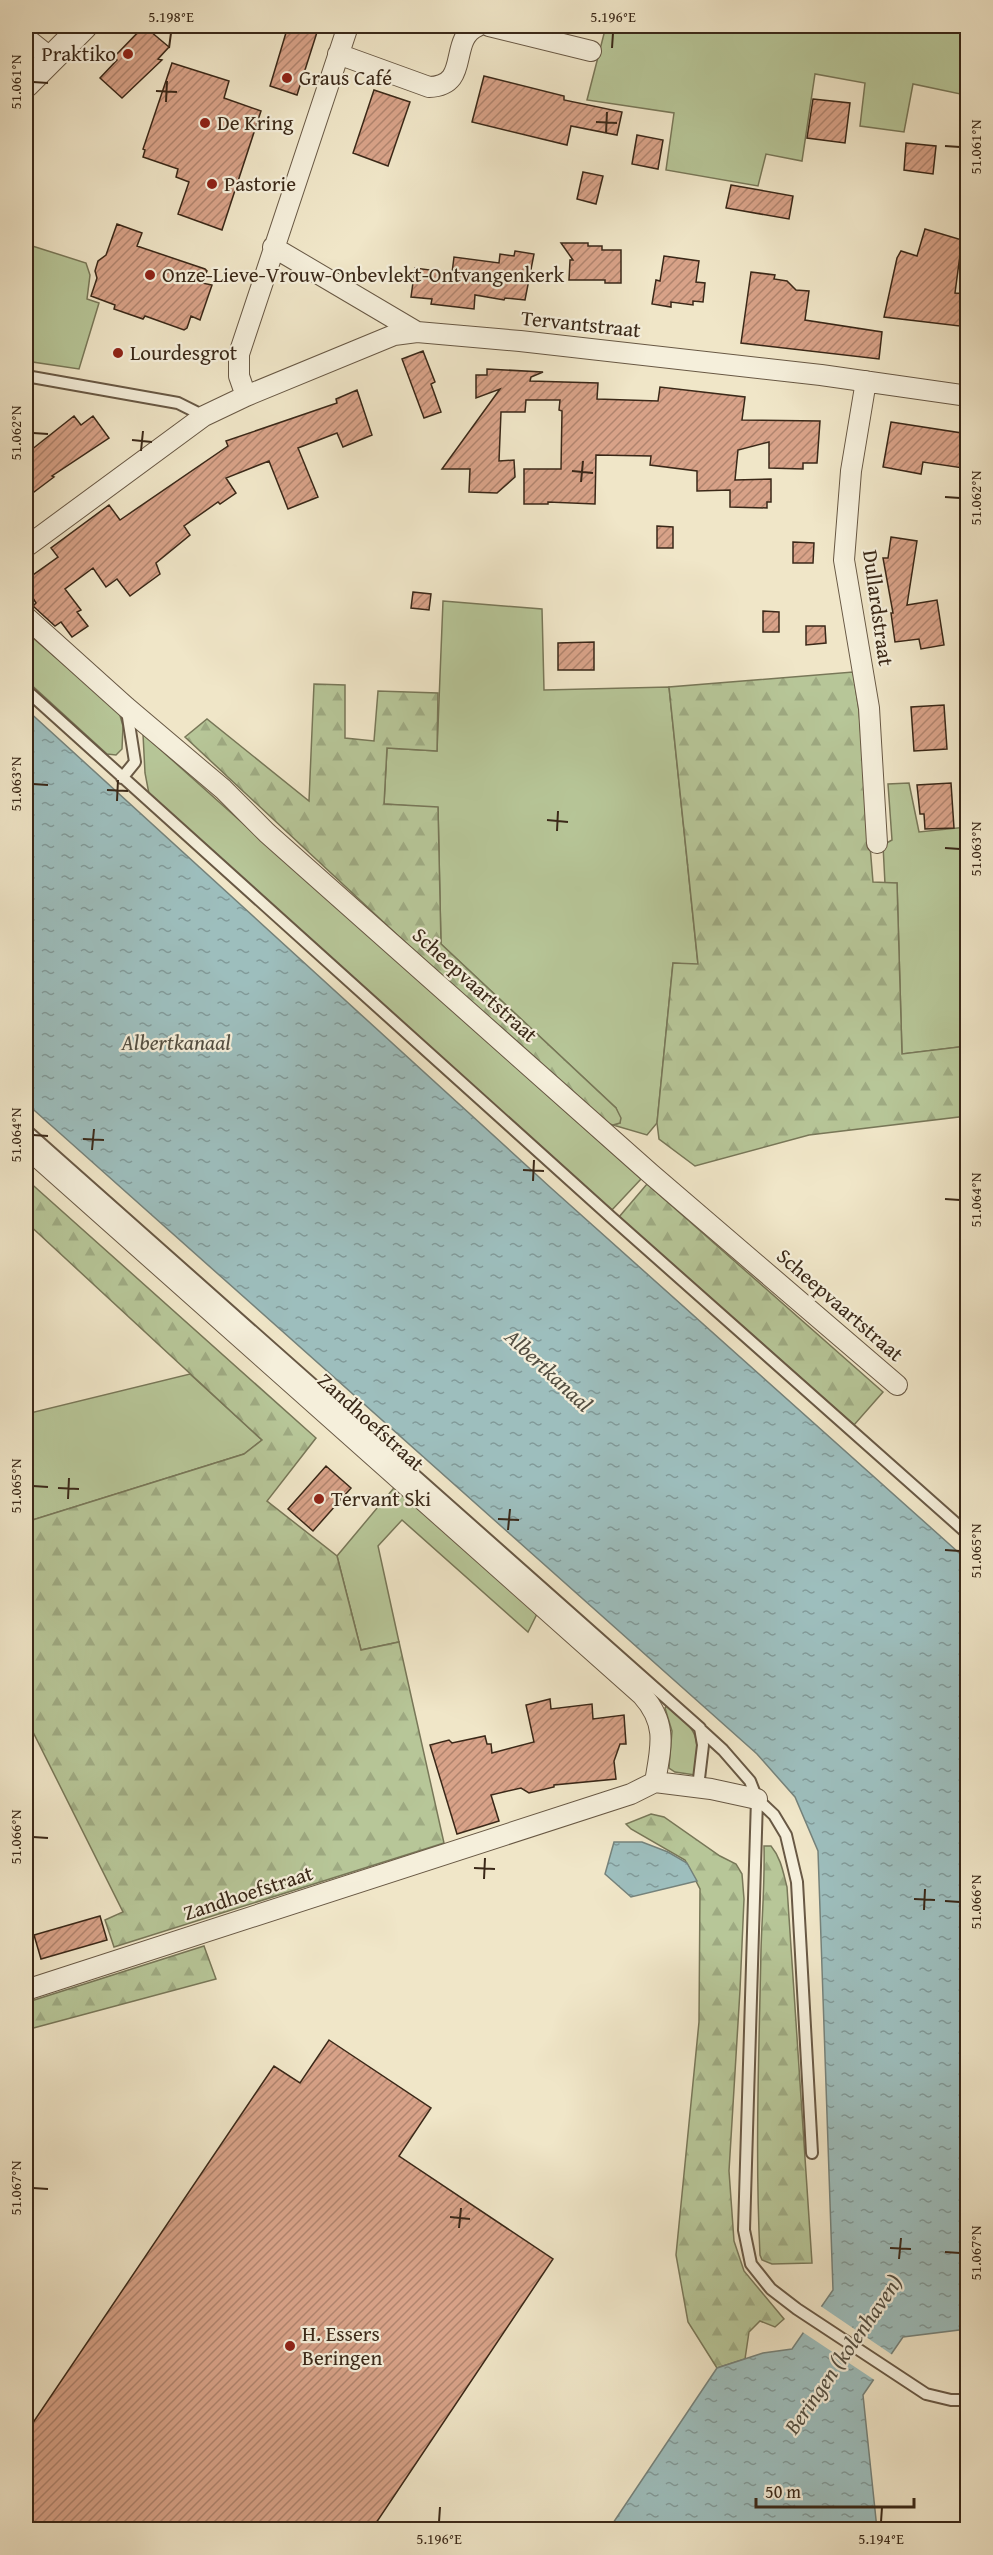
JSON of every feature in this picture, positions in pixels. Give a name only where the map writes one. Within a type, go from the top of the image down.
[{"type":"street","points":[[26,84],[84,26]]},
{"type":"street","points":[[246,396],[239,376],[239,354],[348,26]]},
{"type":"street","points":[[338,54],[429,87],[442,87],[455,73],[464,39],[469,30],[478,26]]},
{"type":"street","points":[[489,26],[591,51]]},
{"type":"street","points":[[26,38],[51,58]]},
{"type":"street","points":[[273,247],[417,332]]},
{"type":"street","name":"Tervantstraat","points":[[26,547],[204,416],[246,396],[387,338],[417,332],[520,341],[866,381],[968,396]]},
{"type":"street","name":"Dullardstraat","points":[[866,381],[851,471],[844,560],[869,708],[877,843]]},
{"type":"street","name":"Scheepvaartstraat","points":[[26,617],[126,707],[223,789],[267,833],[651,1174],[897,1385]]},
{"type":"street","name":"Zandhoefstraat","points":[[26,1147],[642,1695],[653,1708],[662,1735],[655,1782],[631,1794],[26,1990]]},
{"type":"street","points":[[655,1782],[698,1787],[757,1799]]},
{"type":"lane","points":[[26,376],[178,403],[204,416]]},
{"type":"lane","points":[[26,690],[968,1534]]},
{"type":"lane","points":[[122,778],[135,762],[126,707]]},
{"type":"lane","points":[[26,1130],[700,1728],[750,1781],[757,1799],[744,2230],[751,2264],[771,2289],[797,2309],[898,2377],[927,2394],[951,2400],[968,2400]]},
{"type":"lane","points":[[698,1787],[703,1745],[700,1728]]},
{"type":"lane","points":[[757,1799],[774,1815],[786,1835],[797,1882],[812,2153]]},
{"type":"green space","points":[[606,26],[967,26],[968,88],[965,95],[913,84],[904,132],[860,126],[865,83],[815,74],[802,161],[766,154],[758,186],[666,170],[674,113],[587,100]]},
{"type":"green space","points":[[26,244],[86,263],[90,275],[87,299],[99,303],[79,369],[26,361]]},
{"type":"green space","points":[[443,601],[542,609],[544,690],[669,687],[698,965],[673,963],[657,1123],[647,1135],[613,1125],[620,1123],[616,1108],[441,944],[438,808],[384,804],[387,748],[437,751]]},
{"type":"green space","points":[[26,632],[119,712],[123,726],[122,749],[116,755],[107,754],[26,680]]},
{"type":"green space","points":[[853,672],[859,711],[873,882],[897,883],[902,1054],[967,1046],[967,1116],[809,1135],[695,1166],[659,1139],[657,1123],[673,963],[698,964],[669,687]]},
{"type":"green space","points":[[314,684],[345,685],[345,738],[374,741],[378,691],[438,693],[437,751],[387,748],[384,804],[438,807],[441,944],[616,1108],[621,1118],[620,1123],[613,1125],[603,1122],[525,1054],[185,737],[207,719],[309,801]]},
{"type":"green space","points":[[143,734],[641,1179],[611,1211],[166,812],[149,794],[145,773]]},
{"type":"green space","points":[[909,783],[919,832],[967,827],[967,1046],[902,1054],[897,883],[885,884],[883,845],[892,840],[888,784]]},
{"type":"green space","points":[[26,1179],[316,1438],[267,1501],[337,1556],[361,1650],[399,1642],[444,1843],[114,1947],[105,1920],[123,1912],[26,1718],[26,1522],[244,1454],[262,1440],[26,1222]]},
{"type":"green space","points":[[647,1184],[883,1392],[854,1425],[619,1217]]},
{"type":"green space","points":[[190,1374],[262,1440],[244,1454],[26,1522],[26,1414]]},
{"type":"green space","points":[[398,1483],[538,1612],[528,1632],[402,1520],[378,1546],[399,1642],[361,1650],[337,1556]]},
{"type":"green space","points":[[667,1705],[691,1728],[695,1735],[697,1750],[695,1775],[675,1772],[669,1768],[672,1731],[665,1708]]},
{"type":"green space","points":[[651,1814],[664,1817],[720,1856],[736,1864],[742,1874],[744,1899],[729,2171],[734,2241],[744,2271],[784,2319],[775,2327],[760,2321],[749,2332],[745,2359],[717,2368],[688,2322],[676,2255],[699,2022],[700,1889],[685,1860],[626,1824]]},
{"type":"green space","points":[[764,1846],[771,1846],[777,1855],[787,1887],[812,2263],[772,2264],[762,2260],[760,2255],[758,2102]]},
{"type":"green space","points":[[204,1946],[216,1979],[26,2030],[26,1987],[31,2001]]},
{"type":"water","name":"Albertkanaal","points":[[26,709],[551,1188],[967,1560],[967,2329],[903,2337],[863,2395],[877,2529],[609,2529],[717,2368],[763,2353],[792,2349],[833,2290],[818,1851],[795,1797],[757,1754],[26,1103]]},
{"type":"water","points":[[614,1842],[642,1842],[668,1852],[687,1863],[697,1881],[631,1897],[605,1874]]},
{"type":"pier","points":[[819,2305],[894,2356],[876,2381],[801,2331]]},
{"type":"building","points":[[144,26],[169,47],[158,59],[162,60],[122,98],[100,78],[117,60],[114,57]]},
{"type":"building","points":[[288,26],[319,26],[297,95],[270,86]]},
{"type":"building","points":[[172,63],[229,81],[224,98],[261,111],[222,230],[178,214],[189,182],[176,177],[178,169],[143,157],[145,150],[143,149]]},
{"type":"building","points":[[484,76],[564,96],[564,100],[622,112],[617,135],[571,126],[567,145],[472,122]]},
{"type":"building","points":[[374,90],[410,102],[388,166],[353,153]]},
{"type":"building","points":[[813,99],[850,103],[845,143],[807,138]]},
{"type":"building","points":[[637,135],[663,140],[658,169],[632,164]]},
{"type":"building","points":[[906,143],[936,146],[933,174],[904,170]]},
{"type":"building","points":[[583,172],[603,176],[596,204],[577,199]]},
{"type":"building","points":[[731,185],[793,196],[789,219],[726,208]]},
{"type":"building","name":"Onze-Lieve-Vrouw-Onbevlekt-Ontvangenkerk","points":[[117,224],[142,233],[137,246],[207,271],[202,283],[212,285],[200,320],[191,316],[184,330],[145,316],[143,319],[114,309],[115,305],[91,296],[97,278],[95,271],[98,261],[106,255]]},
{"type":"building","points":[[925,229],[962,240],[955,293],[968,294],[968,327],[884,317],[897,258],[901,251],[917,256]]},
{"type":"building","points":[[561,243],[588,243],[588,246],[602,246],[602,250],[621,250],[621,283],[605,283],[605,280],[569,280],[570,260],[573,260]]},
{"type":"building","points":[[515,251],[534,254],[525,300],[505,298],[504,300],[475,295],[474,309],[431,304],[432,299],[411,297],[415,268],[452,273],[454,257],[499,263],[500,254],[514,256]]},
{"type":"building","points":[[664,256],[699,261],[696,282],[705,283],[703,302],[693,301],[693,305],[671,302],[671,307],[652,304],[656,280],[660,281]]},
{"type":"building","points":[[751,272],[775,275],[774,279],[787,281],[796,290],[809,291],[805,320],[882,332],[879,359],[741,343]]},
{"type":"building","points":[[423,351],[435,382],[431,384],[441,412],[424,418],[402,359]]},
{"type":"building","points":[[487,369],[543,372],[531,377],[530,381],[598,383],[597,399],[658,401],[660,387],[745,397],[742,420],[820,421],[817,463],[803,463],[803,469],[769,468],[769,442],[738,450],[735,480],[771,479],[771,502],[767,502],[767,508],[730,507],[730,490],[697,491],[697,471],[650,465],[651,456],[596,455],[595,504],[548,502],[548,504],[524,504],[524,469],[561,469],[562,411],[559,410],[560,400],[526,400],[525,412],[501,412],[499,461],[514,460],[515,477],[497,493],[469,492],[470,469],[442,469],[500,389],[476,398],[476,375],[487,375]]},
{"type":"building","points":[[357,390],[372,435],[343,447],[337,433],[298,448],[318,497],[288,509],[269,461],[226,478],[236,493],[220,504],[218,502],[184,526],[190,535],[156,563],[160,574],[130,596],[117,579],[106,587],[93,568],[65,589],[81,610],[77,612],[88,626],[72,637],[61,622],[55,626],[33,606],[36,603],[26,587],[26,580],[58,557],[51,548],[109,505],[120,520],[228,446],[226,441],[337,403],[336,399]]},
{"type":"building","points":[[74,416],[81,425],[93,416],[109,438],[52,476],[54,477],[26,498],[26,454]]},
{"type":"building","points":[[891,422],[968,434],[963,468],[923,462],[921,474],[883,467]]},
{"type":"building","points":[[657,526],[673,527],[673,548],[657,548]]},
{"type":"building","points":[[891,537],[917,541],[907,605],[937,600],[944,645],[921,649],[919,639],[895,642],[891,613],[893,613],[883,558],[888,558]]},
{"type":"building","points":[[793,542],[814,543],[813,563],[793,563]]},
{"type":"building","points":[[413,592],[431,594],[429,610],[411,608]]},
{"type":"building","points":[[763,611],[779,612],[779,632],[763,632]]},
{"type":"building","points":[[806,626],[825,626],[826,643],[806,645]]},
{"type":"building","points":[[594,642],[594,670],[558,670],[558,643]]},
{"type":"building","points":[[944,705],[947,749],[914,751],[911,707]]},
{"type":"building","points":[[951,783],[954,828],[925,829],[924,814],[920,814],[917,785]]},
{"type":"building","name":"Tervant Ski","points":[[326,1466],[351,1488],[313,1531],[288,1509]]},
{"type":"building","points":[[550,1699],[551,1709],[592,1704],[593,1719],[624,1715],[626,1744],[620,1744],[614,1761],[616,1779],[554,1785],[554,1787],[529,1793],[521,1788],[491,1795],[499,1821],[457,1834],[430,1745],[449,1740],[452,1743],[485,1736],[487,1744],[491,1744],[492,1753],[534,1742],[526,1705]]},
{"type":"building","points":[[100,1916],[107,1940],[41,1959],[34,1935]]},
{"type":"building","name":"H. Essers Beringen","points":[[329,2040],[431,2108],[399,2156],[553,2259],[372,2529],[26,2529],[26,2433],[274,2066],[300,2083]]},
{"type":"place","name":"Praktiko","points":[[128,54]]},
{"type":"place","name":"Graus Café","points":[[287,78]]},
{"type":"place","name":"De Kring","points":[[205,123]]},
{"type":"place","name":"Pastorie","points":[[212,184]]},
{"type":"place","name":"Onze-Lieve-Vrouw-Onbevlekt-Ontvangenkerk","points":[[150,275]]},
{"type":"place","name":"Lourdesgrot","points":[[118,353]]},
{"type":"place","name":"Tervant Ski","points":[[319,1499]]},
{"type":"place","name":"H. Essers Beringen","points":[[290,2346]]},
{"type":"water label","name":"Beringen (kolenhaven)","points":[[843,2354]]}]
